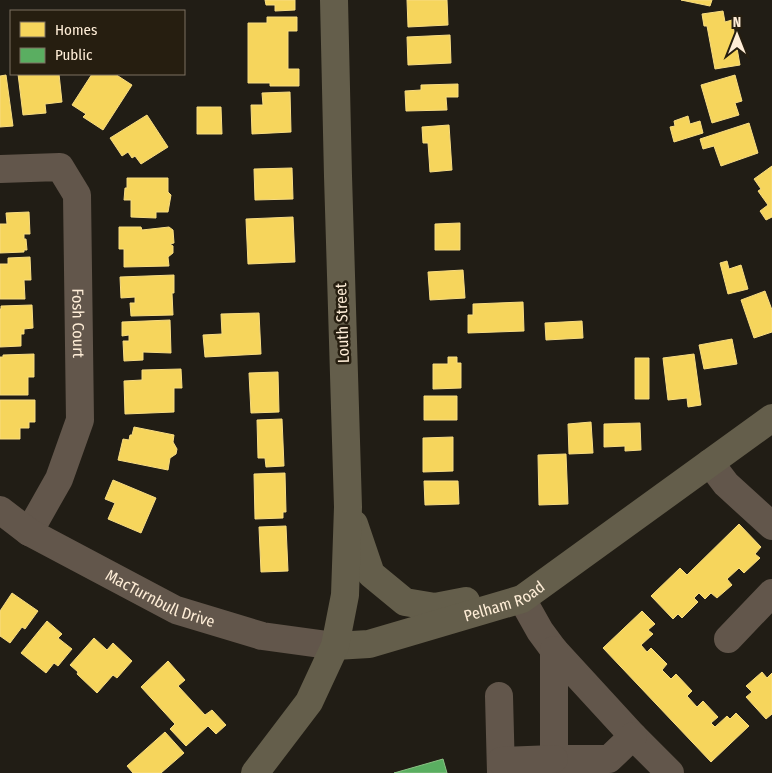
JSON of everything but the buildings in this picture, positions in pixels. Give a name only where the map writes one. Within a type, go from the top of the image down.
[{"type":"main road","name":"Louth Street","points":[[334,0],[348,507],[345,595],[335,646]]},
{"type":"main road","name":"Pelham Road","points":[[335,646],[369,644],[522,599],[772,418]]},
{"type":"main road","points":[[348,507],[370,574],[405,602],[435,607],[479,598],[522,599]]},
{"type":"main road","points":[[255,773],[309,702],[335,646]]},
{"type":"street","name":"Fosh Court","points":[[0,169],[60,167],[77,195],[80,420],[59,480],[30,532]]},
{"type":"street","points":[[710,463],[726,484],[772,526]]},
{"type":"street","name":"MacTurnbull Drive","points":[[0,510],[30,532],[176,610],[262,636],[335,646]]},
{"type":"street","points":[[728,639],[772,593]]},
{"type":"street","points":[[522,599],[540,631],[554,650],[633,736],[670,773]]},
{"type":"street","points":[[554,650],[554,759]]},
{"type":"street","points":[[499,696],[501,767],[554,759],[609,766],[633,736]]}]
